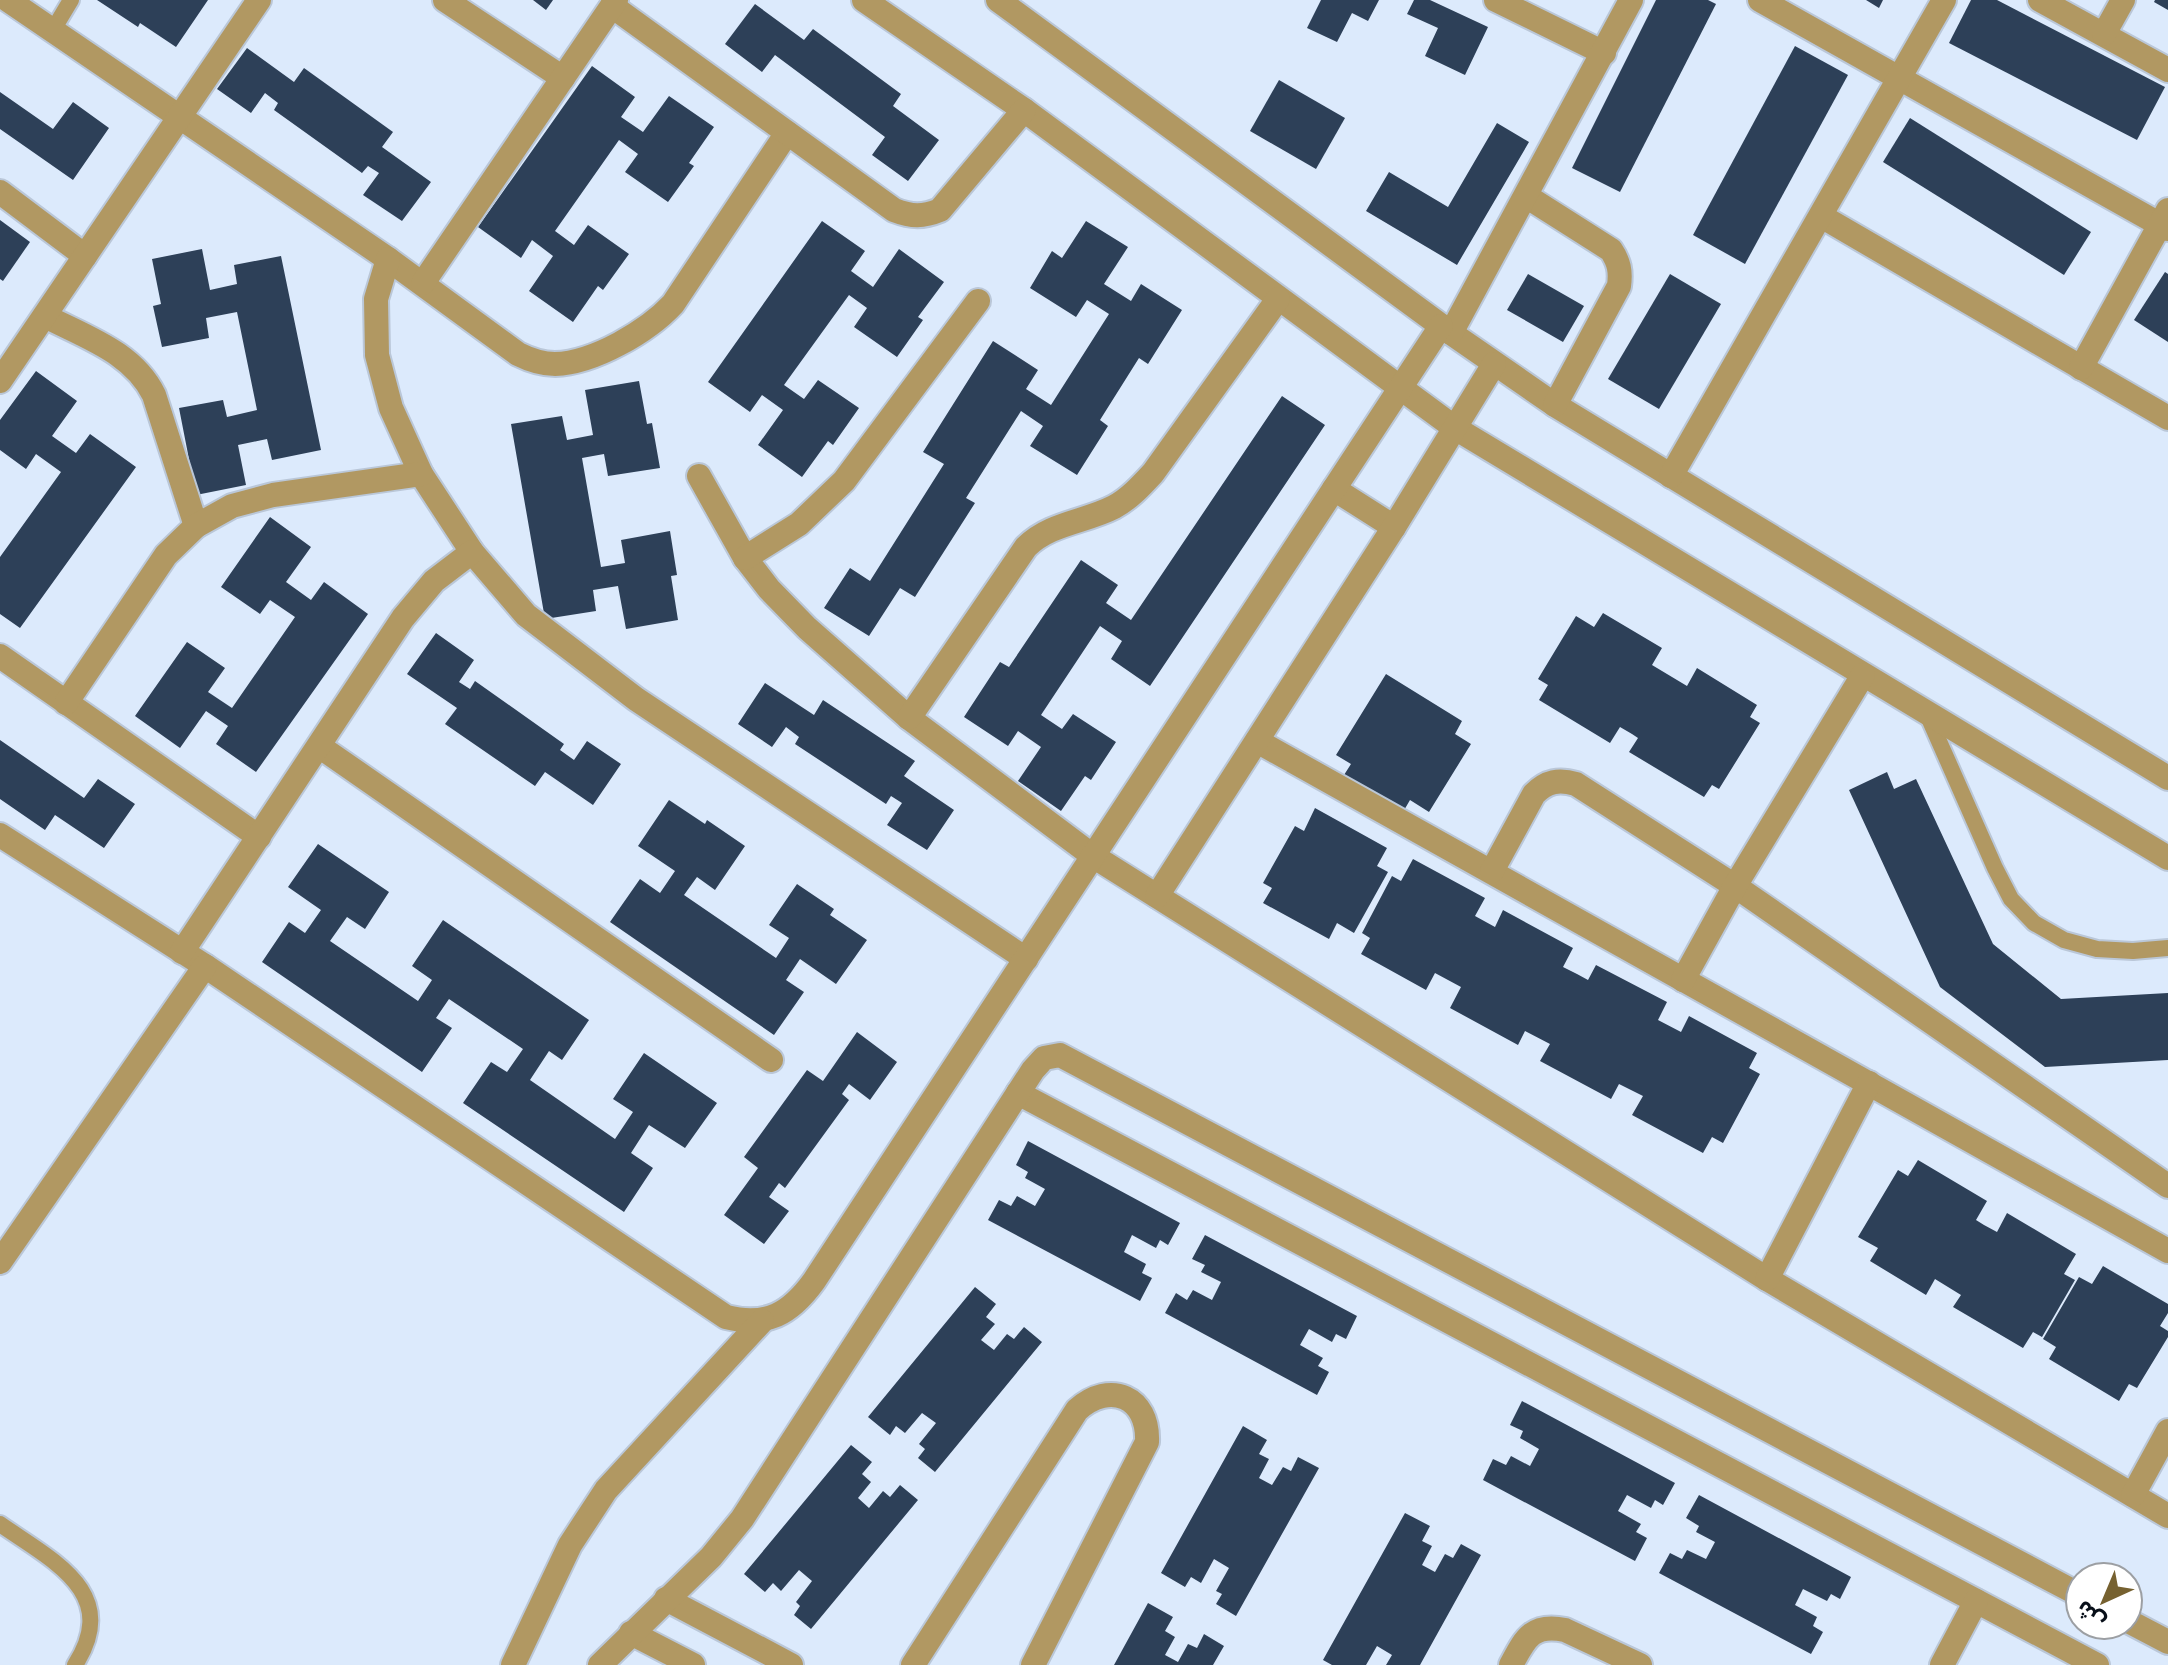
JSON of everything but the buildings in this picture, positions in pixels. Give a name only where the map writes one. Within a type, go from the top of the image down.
[{"type":"street","points":[[8,0],[181,115],[423,283],[518,354],[551,364],[585,358],[645,329],[667,311],[787,133]]},
{"type":"street","points":[[0,381],[259,0]]},
{"type":"street","points":[[445,0],[563,78]]},
{"type":"street","points":[[864,0],[1024,110],[1455,428],[2168,858]]},
{"type":"street","points":[[998,0],[1446,330],[1555,405],[2168,778]]},
{"type":"street","points":[[1496,0],[1604,53]]},
{"type":"street","points":[[0,835],[205,966],[726,1317],[762,1321],[780,1314],[800,1301],[814,1281],[1399,389],[1446,330],[1526,196],[1631,0]]},
{"type":"street","points":[[1671,476],[1944,0]]},
{"type":"street","points":[[2040,0],[2168,70]]},
{"type":"street","points":[[2104,34],[2123,0]]},
{"type":"street","points":[[423,283],[614,3],[787,133],[894,210],[909,216],[925,216],[940,210],[1024,110]]},
{"type":"street","points":[[1775,4],[1898,78],[2165,221],[2081,368]]},
{"type":"street","points":[[0,192],[85,256]]},
{"type":"street","points":[[1526,196],[1611,250],[1621,273],[1619,286],[1555,405]]},
{"type":"street","points":[[1821,216],[2168,418]]},
{"type":"street","points":[[388,259],[376,299],[377,355],[391,408],[421,474],[472,552],[526,615],[636,699],[1026,959]]},
{"type":"street","points":[[909,718],[1026,547],[1050,529],[1113,507],[1142,484],[1278,299]]},
{"type":"street","points":[[745,558],[799,524],[844,481],[978,301]]},
{"type":"street","points":[[45,316],[125,358],[147,380],[196,526]]},
{"type":"street","points":[[1157,896],[1394,527],[1494,364]]},
{"type":"street","points":[[66,703],[166,555],[196,526],[232,506],[273,495],[421,474]]},
{"type":"street","points":[[699,476],[745,558],[769,589],[807,628],[909,718],[1093,856],[1767,1279],[2168,1516]]},
{"type":"street","points":[[1334,489],[1394,527]]},
{"type":"street","points":[[182,952],[418,599],[452,565],[472,552]]},
{"type":"street","points":[[0,656],[259,837]]},
{"type":"street","points":[[1683,980],[1735,886],[1863,675]]},
{"type":"street","points":[[1257,741],[2168,1251]]},
{"type":"street","points":[[319,746],[771,1060]]},
{"type":"street","points":[[1492,871],[1534,794],[1553,781],[1576,784],[1735,886],[2168,1186]]},
{"type":"street","points":[[0,1262],[205,966]]},
{"type":"street","points":[[600,1665],[711,1557],[749,1509],[1038,1063],[1044,1058],[1060,1055],[2064,1586]]},
{"type":"street","points":[[1767,1279],[1869,1083]]},
{"type":"street","points":[[1018,1093],[2097,1665]]},
{"type":"street","points":[[513,1665],[570,1545],[599,1499],[762,1321]]},
{"type":"street","points":[[913,1665],[1077,1410],[1088,1400],[1103,1394],[1118,1395],[1132,1401],[1142,1413],[1148,1427],[1147,1442],[1033,1665]]},
{"type":"street","points":[[2133,1495],[2168,1431]]},
{"type":"street","points":[[666,1599],[791,1665]]},
{"type":"street","points":[[1942,1665],[1976,1601]]},
{"type":"street","points":[[1511,1665],[1529,1635],[1540,1629],[1553,1628],[1565,1630],[1640,1665]]},
{"type":"street","points":[[2144,1629],[2168,1642]]},
{"type":"street","points":[[631,1633],[693,1665]]},
{"type":"lane","points":[[53,30],[71,0]]},
{"type":"lane","points":[[1927,713],[2011,899],[2034,923],[2064,940],[2097,949],[2133,951],[2168,948]]},
{"type":"lane","points":[[0,1524],[70,1573],[83,1591],[89,1611],[89,1633],[75,1665]]}]
